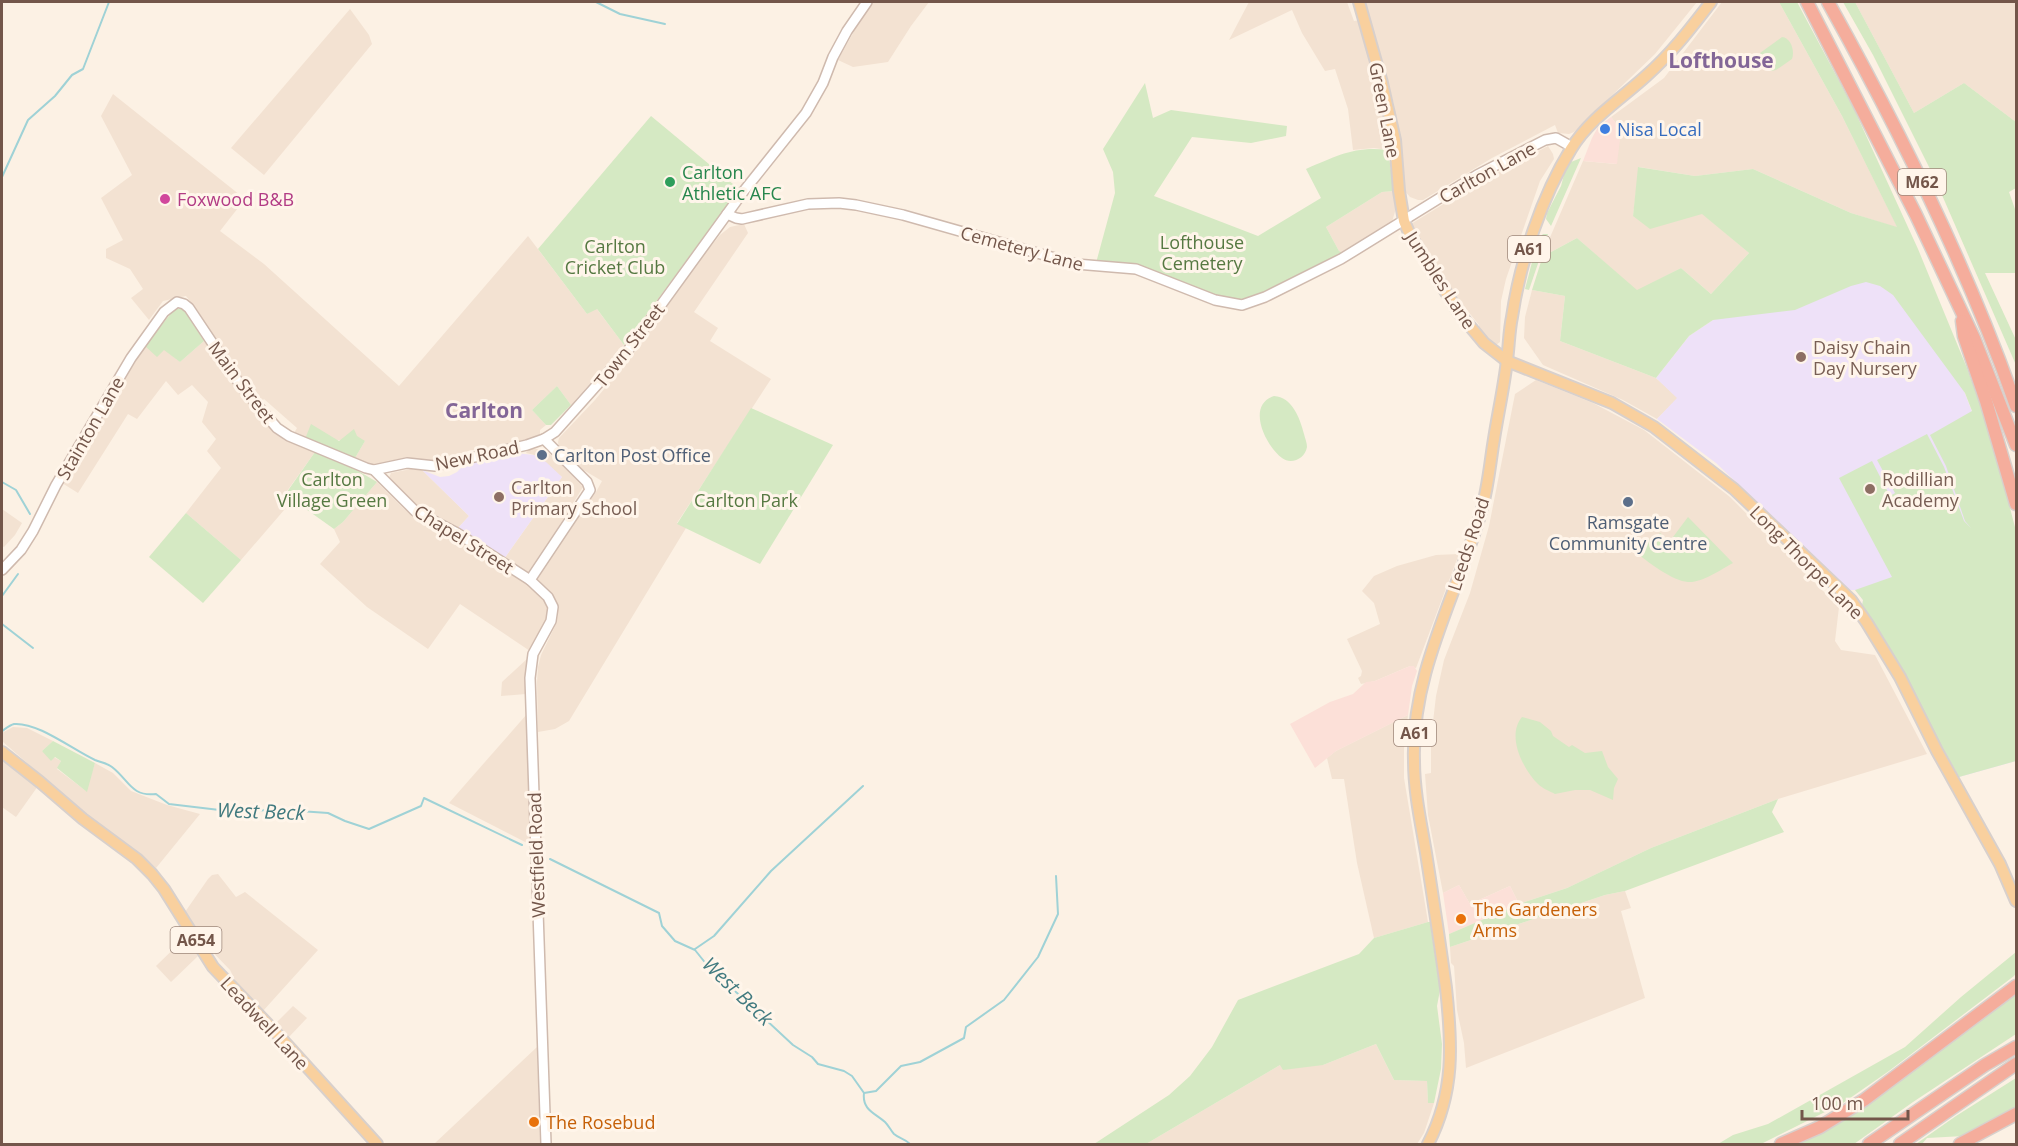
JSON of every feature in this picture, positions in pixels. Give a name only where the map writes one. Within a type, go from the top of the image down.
[{"type":"highway","name":"M62","points":[[1807,2],[1916,214],[1974,338],[2016,445]]},
{"type":"highway","name":"M62","points":[[1828,2],[1934,205],[2003,369],[2016,406]]},
{"type":"highway","points":[[1960,312],[1964,336],[2016,504]]},
{"type":"highway","name":"M62","points":[[2003,369],[2016,395]]},
{"type":"highway","points":[[1781,1144],[1820,1127],[1864,1100],[2014,986]]},
{"type":"highway","points":[[1869,1144],[1976,1071],[2016,1047]]},
{"type":"highway","points":[[1900,1144],[2016,1064]]},
{"type":"highway","points":[[1960,1144],[2015,1115]]},
{"type":"main road","name":"Green Lane","points":[[1359,2],[1383,83],[1395,140],[1404,221]]},
{"type":"main road","name":"Leeds Road","points":[[1428,1144],[1436,1130],[1446,1098],[1451,1046],[1441,944],[1413,760],[1416,722],[1419,699],[1432,649],[1482,510],[1516,292],[1536,226],[1553,182],[1572,147],[1595,120],[1666,57],[1711,2]]},
{"type":"main road","name":"Jumbles Lane","points":[[1404,221],[1410,235],[1459,313],[1484,343],[1507,361]]},
{"type":"main road","name":"Long Thorpe Lane","points":[[1507,361],[1612,403],[1654,427],[1728,484],[1851,600],[1868,623],[1900,677],[1937,751],[2000,864],[2016,901]]},
{"type":"main road","name":"Leadwell Lane","points":[[2,752],[83,819],[137,859],[152,874],[164,889],[213,967],[377,1144]]},
{"type":"street","name":"Town Street","points":[[544,439],[555,432],[573,413],[629,349],[727,213],[806,113],[847,31],[867,2]]},
{"type":"street","name":"Carlton Lane","points":[[1404,221],[1477,175],[1545,140],[1556,138],[1572,147]]},
{"type":"street","name":"Cemetery Lane","points":[[727,213],[742,219],[808,204],[838,202],[856,205],[903,215],[1076,264],[1136,269],[1215,300],[1242,304],[1265,297],[1322,269],[1404,221]]},
{"type":"street","name":"Stainton Lane","points":[[2,570],[21,550],[33,531],[56,485],[130,358],[147,334],[170,305],[181,302],[189,308]]},
{"type":"street","name":"Main Street","points":[[189,308],[241,386],[277,428],[289,436],[374,470]]},
{"type":"street","name":"New Road","points":[[374,470],[407,463],[435,466],[544,439]]},
{"type":"street","points":[[530,580],[590,490],[587,482],[544,439]]},
{"type":"street","name":"Chapel Street","points":[[374,470],[416,511],[456,533],[530,580]]},
{"type":"street","name":"Westfield Road","points":[[530,580],[548,597],[553,607],[551,621],[533,654],[530,678],[546,1144]]},
{"type":"shaded area","points":[[874,2],[929,2],[888,62],[853,67],[838,60],[861,19]]},
{"type":"shaded area","points":[[1249,2],[1347,2],[1354,21],[1360,20],[1383,110],[1388,150],[1374,148],[1353,150],[1348,109],[1335,69],[1325,71],[1302,33],[1292,10],[1229,40]]},
{"type":"shaded area","points":[[1364,2],[1697,2],[1655,54],[1574,132],[1558,133],[1555,125],[1492,158],[1423,200],[1418,200],[1410,197],[1404,190],[1394,104]]},
{"type":"shaded area","points":[[1722,2],[1779,2],[1842,116],[1898,228],[1851,213],[1753,169],[1695,176],[1639,167],[1633,216],[1702,213],[1749,253],[1711,294],[1681,268],[1637,291],[1577,238],[1551,252],[1545,249],[1583,161],[1616,164],[1621,130],[1611,117],[1664,78]]},
{"type":"shaded area","points":[[1855,2],[2016,2],[2016,122],[1964,83],[1914,113]]},
{"type":"shaded area","points":[[350,9],[369,35],[372,44],[264,175],[231,148]]},
{"type":"shaded area","points":[[113,94],[245,199],[220,231],[264,264],[399,386],[528,236],[587,314],[596,308],[624,345],[571,405],[557,386],[532,410],[546,425],[540,430],[540,434],[530,439],[468,451],[438,461],[404,458],[375,465],[365,464],[355,458],[365,441],[305,439],[294,433],[297,428],[264,399],[259,404],[186,296],[163,301],[149,320],[131,298],[143,289],[130,269],[106,258],[106,249],[123,240],[101,198],[132,175],[101,116]]},
{"type":"shaded area","points":[[1611,117],[1621,130],[1617,164],[1583,161],[1598,127]]},
{"type":"shaded area","points":[[1548,146],[1554,159],[1540,181],[1506,279],[1501,301],[1500,342],[1496,345],[1479,331],[1479,325],[1455,295],[1451,294],[1411,224],[1476,184]]},
{"type":"shaded area","points":[[1394,191],[1396,208],[1392,222],[1343,253],[1339,251],[1326,227],[1382,192]]},
{"type":"shaded area","points":[[744,224],[748,233],[694,312],[718,328],[710,341],[771,379],[677,523],[686,528],[569,721],[555,729],[538,732],[538,667],[541,655],[557,622],[558,612],[556,601],[549,590],[536,579],[602,481],[575,465],[559,450],[559,438],[595,400],[633,354],[720,235],[730,227]]},
{"type":"shaded area","name":"Rodillian Academy","points":[[1898,228],[1933,308],[1984,444],[2011,537],[2016,761],[1959,777],[1862,606],[1863,600],[1855,590],[1849,590],[1716,463],[1657,419],[1677,398],[1656,378],[1689,336],[1713,320]]},
{"type":"shaded area","points":[[1532,290],[1565,296],[1560,341],[1656,378],[1678,398],[1657,419],[1623,400],[1543,365],[1524,338],[1525,317]]},
{"type":"shaded area","points":[[204,341],[239,389],[284,440],[315,452],[282,498],[291,502],[241,560],[186,513],[221,468],[207,451],[216,439],[202,422],[208,402],[192,385],[178,395],[166,381],[137,419],[128,414],[78,493],[62,483],[145,346],[164,349],[180,362]]},
{"type":"shaded area","points":[[1536,380],[1593,403],[1644,430],[1730,497],[1839,607],[1835,641],[1841,650],[1875,655],[1927,754],[1778,799],[1651,848],[1567,888],[1519,904],[1510,886],[1470,904],[1459,885],[1443,893],[1428,815],[1425,774],[1431,773],[1431,739],[1436,696],[1444,660],[1470,593],[1489,526],[1515,394]]},
{"type":"shaded area","points":[[528,449],[547,452],[583,487],[529,575],[504,559],[562,477],[534,455],[526,453]]},
{"type":"shaded area","name":"Carlton Primary School","points":[[515,453],[534,455],[546,462],[562,477],[504,559],[458,528],[469,516],[422,470],[440,477],[449,476],[465,464]]},
{"type":"shaded area","points":[[411,469],[422,470],[469,516],[458,528],[422,510],[389,478],[391,473]]},
{"type":"shaded area","points":[[377,482],[420,522],[454,538],[525,581],[539,594],[546,603],[549,612],[548,620],[530,651],[460,604],[428,649],[367,607],[320,564],[340,542],[334,529],[343,522]]},
{"type":"shaded area","points":[[2,509],[22,523],[4,547],[2,546]]},
{"type":"shaded area","points":[[1459,554],[1416,668],[1410,666],[1375,681],[1361,684],[1358,678],[1362,671],[1347,639],[1380,624],[1374,603],[1362,591],[1374,576],[1397,566],[1436,555]]},
{"type":"shaded area","points":[[528,658],[525,675],[526,694],[501,696],[502,682]]},
{"type":"shaded area","points":[[1414,666],[1417,671],[1412,686],[1408,715],[1336,751],[1315,768],[1290,724],[1330,702],[1353,694],[1366,682],[1375,681]]},
{"type":"shaded area","points":[[527,714],[531,845],[449,803]]},
{"type":"shaded area","points":[[1408,715],[1404,749],[1404,778],[1428,922],[1374,938],[1357,863],[1344,779],[1332,779],[1327,758],[1336,751]]},
{"type":"shaded area","points":[[13,727],[27,728],[53,741],[42,751],[61,761],[57,769],[86,791],[95,763],[113,773],[131,791],[167,805],[200,814],[156,868],[81,810],[2,741],[2,733]]},
{"type":"shaded area","points":[[2,759],[38,786],[16,817],[2,807]]},
{"type":"shaded area","points":[[218,874],[236,897],[245,892],[318,950],[263,1011],[239,988],[230,970],[201,940],[185,912],[208,879]]},
{"type":"shaded area","points":[[1459,885],[1470,904],[1510,886],[1519,904],[1449,934],[1443,893]]},
{"type":"shaded area","points":[[1625,891],[1631,908],[1621,911],[1645,998],[1466,1068],[1450,947],[1605,895]]},
{"type":"shaded area","points":[[187,936],[198,956],[171,982],[156,966]]},
{"type":"shaded area","points":[[293,1006],[307,1018],[288,1038],[275,1024]]},
{"type":"shaded area","points":[[1376,1044],[1394,1080],[1427,1081],[1428,1102],[1434,1103],[1424,1133],[1417,1144],[1146,1144],[1280,1065],[1323,1065]]},
{"type":"shaded area","points":[[537,1047],[540,1144],[434,1144]]},
{"type":"green space","points":[[1779,2],[1797,2],[1853,107],[1918,249],[1967,368],[1987,424],[2016,531],[2016,761],[1959,777],[1862,606],[1863,600],[1855,590],[1892,577],[1839,478],[1872,461],[1890,496],[1895,493],[1877,460],[1927,434],[1944,467],[1964,521],[1971,528],[1965,521],[1946,466],[1930,435],[1972,411],[1965,393],[1893,295],[1880,286],[1866,282],[1795,310],[1713,320],[1689,336],[1656,378],[1560,341],[1565,296],[1532,290],[1545,249],[1551,252],[1577,238],[1637,290],[1681,268],[1711,294],[1749,253],[1702,214],[1650,229],[1633,216],[1638,167],[1695,176],[1753,169],[1851,213],[1897,227],[1842,116]]},
{"type":"green space","points":[[1843,2],[1855,2],[1914,113],[1964,83],[2016,122],[2016,188],[2009,192],[2016,212],[2016,273],[1985,273],[2016,340],[2016,365],[1935,179],[1873,55]]},
{"type":"green space","points":[[1782,37],[1792,45],[1792,59],[1771,71],[1761,59],[1760,53]]},
{"type":"green space","name":"Lofthouse Cemetery","points":[[1145,83],[1153,118],[1171,110],[1287,126],[1286,136],[1251,143],[1192,137],[1154,196],[1258,236],[1321,198],[1306,169],[1346,153],[1365,149],[1388,150],[1394,191],[1382,192],[1326,227],[1339,251],[1343,253],[1253,298],[1232,300],[1219,297],[1142,266],[1096,263],[1115,193],[1113,172],[1103,149]]},
{"type":"green space","name":"Carlton Cricket Club","points":[[651,116],[739,189],[624,345],[597,309],[587,314],[538,249]]},
{"type":"green space","points":[[1581,158],[1551,226],[1546,219],[1547,213],[1561,186],[1565,171],[1571,162]]},
{"type":"green space","points":[[1543,234],[1548,234],[1529,290],[1525,289],[1538,239]]},
{"type":"green space","points":[[182,309],[186,313],[204,341],[180,362],[164,350],[157,357],[145,346],[172,312]]},
{"type":"green space","points":[[557,386],[571,405],[551,425],[546,425],[532,410]]},
{"type":"green space","points":[[1274,396],[1286,400],[1300,421],[1307,447],[1304,455],[1297,460],[1289,461],[1282,458],[1270,444],[1261,425],[1261,408]]},
{"type":"green space","name":"Carlton Park","points":[[751,408],[833,445],[760,564],[677,524]]},
{"type":"green space","points":[[311,424],[339,441],[354,429],[357,436],[365,441],[355,458],[305,439]]},
{"type":"green space","name":"Carlton Village Green","points":[[315,452],[348,465],[377,482],[343,522],[334,529],[303,507],[282,499]]},
{"type":"green space","points":[[186,513],[241,560],[203,603],[149,557]]},
{"type":"green space","points":[[1688,517],[1733,563],[1693,582],[1682,581],[1668,575],[1638,554],[1649,539],[1652,542],[1660,533],[1670,541]]},
{"type":"green space","points":[[1522,717],[1540,722],[1551,731],[1553,736],[1569,747],[1572,745],[1585,753],[1602,751],[1608,767],[1618,779],[1614,788],[1613,800],[1590,790],[1555,794],[1538,784],[1527,770],[1518,752],[1516,733],[1517,725]]},
{"type":"green space","points":[[53,741],[95,763],[87,792],[57,768],[61,761],[55,757],[51,761],[42,751]]},
{"type":"green space","points":[[1778,799],[1772,812],[1784,832],[1625,891],[1605,895],[1450,947],[1449,934],[1519,904],[1567,888],[1651,848]]},
{"type":"green space","points":[[1430,922],[1440,990],[1437,1006],[1442,1044],[1441,1069],[1434,1103],[1428,1103],[1427,1081],[1394,1080],[1376,1044],[1323,1065],[1283,1070],[1280,1065],[1146,1144],[1094,1144],[1169,1095],[1190,1076],[1212,1047],[1238,1000],[1359,954],[1374,938]]},
{"type":"green space","points":[[2016,952],[2014,976],[1843,1103],[1761,1144],[1718,1144],[1733,1135],[1768,1124],[1905,1047]]},
{"type":"green space","points":[[2016,990],[2016,1034],[1854,1144],[1795,1144],[1823,1131]]},
{"type":"green space","points":[[2016,1078],[2016,1110],[1964,1136],[1927,1138],[1922,1144],[1916,1144],[1956,1116]]},
{"type":"waterway","points":[[2,177],[28,120],[55,96],[72,75],[83,69],[109,2]]},
{"type":"waterway","points":[[596,2],[620,14],[665,24]]},
{"type":"waterway","points":[[2,482],[16,490],[30,514]]},
{"type":"waterway","points":[[2,596],[18,574]]},
{"type":"waterway","points":[[2,624],[33,648]]},
{"type":"waterway","name":"West Beck","points":[[2,731],[14,724],[34,727],[86,756],[110,766],[141,793],[156,794],[169,804],[228,811],[285,810],[328,813],[369,829],[421,806],[424,798],[522,845]]},
{"type":"waterway","points":[[695,949],[714,936],[771,871],[863,786]]},
{"type":"waterway","name":"West Beck","points":[[550,859],[659,913],[662,926],[675,941],[695,950],[707,965],[793,1045],[812,1057],[818,1064],[844,1071],[852,1076],[864,1093],[867,1107],[885,1122],[894,1134],[910,1144]]},
{"type":"waterway","points":[[864,1093],[876,1091],[901,1066],[920,1062],[964,1038],[966,1027],[1004,1000],[1038,957],[1058,914],[1056,876]]},
{"type":"place","name":"Nisa Local","points":[[1605,129]]},
{"type":"place","name":"Carlton Athletic AFC","points":[[670,182]]},
{"type":"place","name":"Foxwood B&B","points":[[165,199]]},
{"type":"place","name":"Daisy Chain Day Nursery","points":[[1801,357]]},
{"type":"place","name":"Carlton Post Office","points":[[542,455]]},
{"type":"place","name":"Rodillian Academy","points":[[1870,489]]},
{"type":"place","name":"Carlton Primary School","points":[[499,497]]},
{"type":"place","name":"Ramsgate Community Centre","points":[[1628,502]]},
{"type":"place","name":"The Gardeners Arms","points":[[1461,919]]},
{"type":"place","name":"The Rosebud","points":[[534,1122]]},
{"type":"district","name":"Lofthouse","points":[[1721,60]]},
{"type":"district","name":"Carlton","points":[[484,410]]}]
